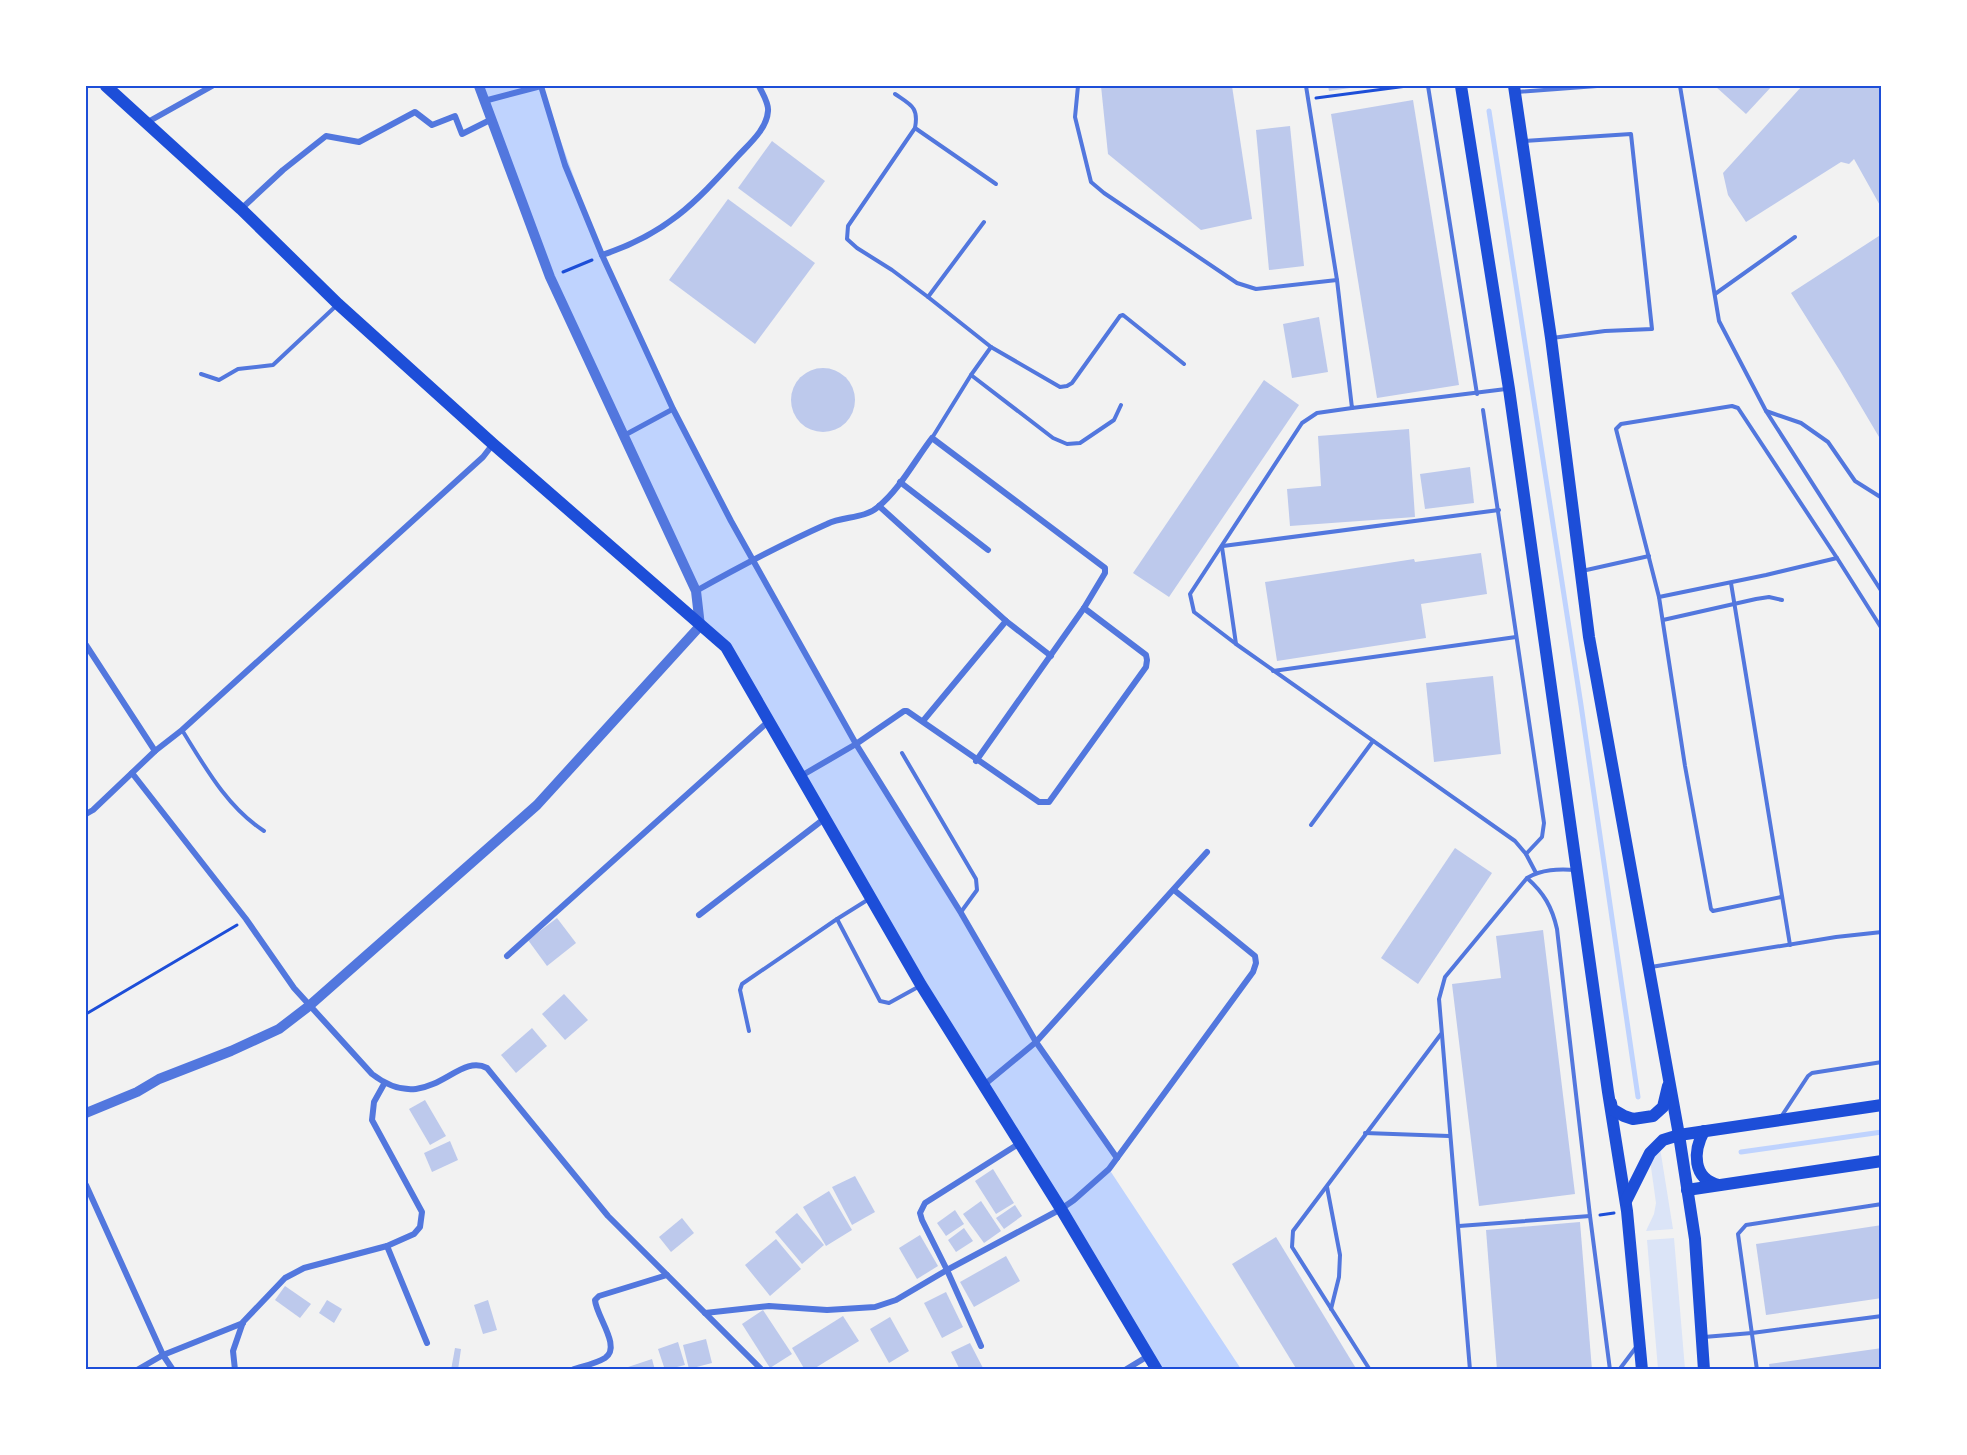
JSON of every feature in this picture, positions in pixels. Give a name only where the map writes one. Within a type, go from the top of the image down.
[{"type":"main road","points":[[106,86],[241,209],[338,304],[493,444],[726,647],[770,720],[807,773],[824,819],[921,985],[1061,1209],[1157,1370]]},
{"type":"main road","points":[[1461,86],[1509,389],[1608,1092],[1627,1206],[1642,1370]]},
{"type":"main road","points":[[1514,89],[1551,338],[1589,637],[1670,1079],[1695,1239],[1704,1370]]},
{"type":"main road","points":[[1608,1092],[1612,1108],[1624,1116],[1633,1119],[1653,1116],[1663,1107],[1670,1079]]},
{"type":"main road","points":[[1627,1206],[1650,1153],[1663,1140],[1679,1135],[1881,1105]]},
{"type":"main road","points":[[1704,1131],[1699,1140],[1696,1156],[1701,1175],[1710,1182],[1720,1185]]},
{"type":"main road","points":[[1687,1190],[1881,1161]]},
{"type":"street","points":[[146,123],[212,86]]},
{"type":"street","points":[[86,1113],[137,1092],[159,1079],[231,1051],[279,1029],[309,1006],[537,806],[700,626],[696,591],[550,277],[479,86]]},
{"type":"street","points":[[484,101],[539,86],[565,165],[600,256],[673,409],[753,559],[855,744],[961,913],[1036,1042],[1118,1158]]},
{"type":"street","points":[[600,256],[633,244],[658,230],[696,202],[760,132],[768,105],[759,86]]},
{"type":"street","points":[[241,209],[283,170],[326,136],[359,142],[415,112],[432,125],[455,116],[462,134],[492,119]]},
{"type":"street","points":[[625,435],[673,409]]},
{"type":"street","points":[[696,591],[753,559],[829,522],[869,513],[879,506],[900,482],[932,438],[1105,568],[1104,579],[976,761]]},
{"type":"street","points":[[86,814],[483,457],[493,444]]},
{"type":"street","points":[[900,482],[988,550]]},
{"type":"street","points":[[879,506],[1006,621],[1051,656]]},
{"type":"street","points":[[807,773],[904,711],[912,713],[976,761],[1039,802],[1049,802],[1146,667],[1146,655],[1084,608]]},
{"type":"street","points":[[923,721],[1006,621]]},
{"type":"street","points":[[86,645],[155,751]]},
{"type":"street","points":[[507,956],[770,720]]},
{"type":"street","points":[[132,773],[246,920],[294,988],[372,1074],[384,1084],[396,1089],[413,1091],[475,1064],[486,1068],[608,1216],[762,1370]]},
{"type":"street","points":[[699,915],[824,819]]},
{"type":"street","points":[[983,1086],[1036,1042],[1207,852]]},
{"type":"street","points":[[705,1313],[769,1306],[826,1310],[875,1307],[896,1300],[1061,1209],[1109,1169],[1257,963],[1255,956],[1174,890]]},
{"type":"street","points":[[136,1370],[163,1355],[243,1322],[293,1272],[387,1246],[414,1234],[423,1219],[422,1212],[372,1120],[374,1102],[384,1084]]},
{"type":"street","points":[[981,1346],[948,1270],[922,1220],[921,1208],[925,1203],[1020,1143]]},
{"type":"street","points":[[86,1185],[163,1355],[173,1370]]},
{"type":"street","points":[[387,1246],[427,1343]]},
{"type":"street","points":[[572,1370],[608,1356],[611,1350],[611,1342],[596,1306],[595,1300],[599,1296],[667,1275]]},
{"type":"street","points":[[235,1370],[233,1351],[243,1322]]},
{"type":"street","points":[[1125,1370],[1149,1355]]},
{"type":"lane","points":[[1078,86],[1075,117],[1091,182],[1104,193],[1237,283],[1256,289],[1337,280]]},
{"type":"lane","points":[[1306,86],[1337,280],[1352,408]]},
{"type":"lane","points":[[1428,86],[1477,394]]},
{"type":"lane","points":[[1514,89],[1597,86]]},
{"type":"lane","points":[[1680,86],[1719,321],[1766,411],[1881,592]]},
{"type":"lane","points":[[895,94],[914,108],[917,116],[915,128],[848,226],[846,233],[848,239],[857,248],[892,270],[991,347],[1060,387],[1072,383],[1123,315],[1184,364]]},
{"type":"lane","points":[[915,128],[996,184]]},
{"type":"lane","points":[[1522,141],[1631,134],[1652,328],[1551,338]]},
{"type":"lane","points":[[928,297],[984,222]]},
{"type":"lane","points":[[1715,294],[1795,237]]},
{"type":"lane","points":[[201,374],[219,380],[238,369],[273,365],[338,304]]},
{"type":"lane","points":[[932,438],[991,347]]},
{"type":"lane","points":[[971,375],[1053,438],[1067,444],[1080,443],[1096,433],[1114,420],[1121,405]]},
{"type":"lane","points":[[1509,389],[1352,408],[1317,414],[1302,423],[1190,594],[1194,612],[1236,644],[1515,841],[1526,854],[1536,873]]},
{"type":"lane","points":[[1781,897],[1713,910],[1711,908],[1685,766],[1659,597],[1617,427],[1621,424],[1732,406],[1738,408],[1881,629]]},
{"type":"lane","points":[[1484,410],[1544,823],[1542,837],[1526,854]]},
{"type":"lane","points":[[1766,411],[1801,423],[1828,442],[1855,481],[1881,498]]},
{"type":"lane","points":[[1222,547],[1499,510]]},
{"type":"lane","points":[[1222,547],[1236,644]]},
{"type":"lane","points":[[1581,572],[1649,556]]},
{"type":"lane","points":[[1659,597],[1837,558]]},
{"type":"lane","points":[[1731,583],[1790,945]]},
{"type":"lane","points":[[1663,620],[1766,597],[1782,600]]},
{"type":"lane","points":[[1875,618],[1881,614]]},
{"type":"lane","points":[[1272,671],[1516,637]]},
{"type":"lane","points":[[182,730],[224,795],[239,813],[264,831]]},
{"type":"lane","points":[[1311,825],[1372,741]]},
{"type":"lane","points":[[902,753],[976,879],[977,890],[961,913]]},
{"type":"lane","points":[[1470,1370],[1439,999],[1445,977],[1527,878],[1536,873],[1557,869],[1576,870]]},
{"type":"lane","points":[[1527,878],[1540,889],[1549,902],[1557,928],[1610,1370]]},
{"type":"lane","points":[[749,1031],[740,990],[742,984],[870,898]]},
{"type":"lane","points":[[837,919],[880,1001],[889,1003],[921,985]]},
{"type":"lane","points":[[1650,967],[1881,932]]},
{"type":"lane","points":[[1370,1370],[1292,1247],[1293,1232],[1441,1034]]},
{"type":"lane","points":[[1779,1120],[1812,1073],[1881,1062]]},
{"type":"lane","points":[[1365,1133],[1449,1136]]},
{"type":"lane","points":[[1327,1186],[1340,1255],[1339,1277],[1331,1310]]},
{"type":"lane","points":[[1757,1370],[1738,1234],[1743,1226],[1881,1204]]},
{"type":"lane","points":[[1459,1226],[1590,1216]]},
{"type":"lane","points":[[1701,1337],[1752,1333],[1881,1316]]},
{"type":"lane","points":[[1619,1370],[1640,1342]]},
{"type":"path","points":[[1309,99],[1407,86]]},
{"type":"path","points":[[568,270],[600,256]]},
{"type":"path","points":[[86,1014],[246,920]]},
{"type":"path","points":[[1590,1216],[1627,1206]]},
{"type":"shaded area","points":[[1660,1148],[1673,1229],[1646,1231],[1654,1214],[1656,1203],[1650,1160]]},
{"type":"shaded area","points":[[1674,1238],[1685,1369],[1658,1369],[1647,1240]]},
{"type":"water","points":[[479,86],[541,86],[602,255],[673,409],[855,744],[1036,1042],[1117,1158],[1109,1169],[1241,1369],[1157,1369],[726,647],[700,626],[698,603],[550,277]]},
{"type":"building","points":[[1101,86],[1232,86],[1252,219],[1201,230],[1108,154]]},
{"type":"building","points":[[1328,86],[1357,86],[1357,87],[1329,91]]},
{"type":"building","points":[[1715,86],[1772,86],[1746,114]]},
{"type":"building","points":[[1802,86],[1882,86],[1882,209],[1854,159],[1849,164],[1841,162],[1746,222],[1728,195],[1723,173]]},
{"type":"building","points":[[1413,100],[1459,385],[1377,398],[1331,114]]},
{"type":"building","points":[[1290,126],[1304,266],[1269,270],[1256,130]]},
{"type":"building","points":[[772,141],[825,181],[791,227],[738,188]]},
{"type":"building","points":[[728,199],[815,263],[755,344],[669,280]]},
{"type":"building","points":[[1882,234],[1882,442],[1791,293]]},
{"type":"building","points":[[1319,317],[1328,372],[1292,378],[1283,324]]},
{"type":"building","points":[[823,368],[835,370],[846,377],[853,388],[855,400],[853,412],[846,423],[835,430],[823,432],[811,430],[800,423],[793,412],[791,400],[793,388],[800,377],[811,370]]},
{"type":"building","points":[[1264,380],[1299,405],[1169,597],[1133,573]]},
{"type":"building","points":[[1409,429],[1415,517],[1290,526],[1287,489],[1321,486],[1318,436]]},
{"type":"building","points":[[1470,467],[1474,503],[1425,509],[1420,474]]},
{"type":"building","points":[[1481,553],[1487,594],[1421,604],[1426,638],[1277,661],[1265,582],[1414,559],[1415,562]]},
{"type":"building","points":[[1493,676],[1501,754],[1434,762],[1426,683]]},
{"type":"building","points":[[1455,848],[1492,873],[1418,984],[1381,958]]},
{"type":"building","points":[[557,918],[576,943],[547,966],[528,940]]},
{"type":"building","points":[[1543,930],[1575,1194],[1479,1206],[1452,984],[1501,978],[1496,936]]},
{"type":"building","points":[[564,994],[588,1020],[565,1040],[542,1014]]},
{"type":"building","points":[[532,1028],[547,1046],[516,1073],[501,1055]]},
{"type":"building","points":[[425,1100],[446,1136],[430,1145],[409,1109]]},
{"type":"building","points":[[450,1141],[458,1160],[432,1172],[424,1153]]},
{"type":"building","points":[[993,1169],[1014,1203],[996,1214],[975,1181]]},
{"type":"building","points":[[855,1176],[875,1212],[852,1225],[832,1187]]},
{"type":"building","points":[[829,1191],[852,1230],[826,1246],[803,1207]]},
{"type":"building","points":[[981,1201],[1001,1231],[984,1243],[963,1214]]},
{"type":"building","points":[[1015,1205],[1022,1216],[1004,1229],[996,1218]]},
{"type":"building","points":[[955,1210],[964,1224],[946,1236],[937,1223]]},
{"type":"building","points":[[797,1213],[824,1245],[802,1264],[775,1232]]},
{"type":"building","points":[[682,1218],[694,1233],[671,1252],[659,1237]]},
{"type":"building","points":[[1580,1222],[1592,1370],[1497,1370],[1486,1230]]},
{"type":"building","points":[[1882,1225],[1882,1298],[1766,1315],[1756,1244]]},
{"type":"building","points":[[964,1228],[973,1241],[956,1252],[948,1240]]},
{"type":"building","points":[[920,1235],[938,1266],[917,1279],[899,1248]]},
{"type":"building","points":[[1276,1237],[1357,1370],[1297,1370],[1232,1264]]},
{"type":"building","points":[[776,1239],[801,1269],[770,1296],[745,1265]]},
{"type":"building","points":[[1006,1256],[1020,1281],[974,1307],[960,1282]]},
{"type":"building","points":[[285,1286],[311,1304],[300,1318],[275,1300]]},
{"type":"building","points":[[946,1292],[963,1327],[942,1338],[924,1303]]},
{"type":"building","points":[[327,1300],[342,1309],[334,1323],[319,1313]]},
{"type":"building","points":[[488,1300],[497,1330],[483,1334],[474,1305]]},
{"type":"building","points":[[763,1310],[792,1354],[770,1368],[742,1324]]},
{"type":"building","points":[[843,1316],[859,1341],[812,1370],[805,1370],[792,1348]]},
{"type":"building","points":[[890,1317],[909,1351],[889,1363],[870,1329]]},
{"type":"building","points":[[706,1339],[712,1363],[689,1369],[683,1345]]},
{"type":"building","points":[[678,1342],[685,1365],[665,1370],[658,1349]]},
{"type":"building","points":[[970,1343],[983,1368],[960,1370],[951,1352]]},
{"type":"building","points":[[455,1348],[461,1349],[458,1370],[451,1370]]},
{"type":"building","points":[[1882,1348],[1882,1370],[1770,1370],[1769,1364]]},
{"type":"building","points":[[652,1359],[655,1370],[625,1370],[625,1368]]},
{"type":"waterway","points":[[1489,111],[1581,705],[1638,1097]]},
{"type":"waterway","points":[[1741,1152],[1882,1132]]}]
